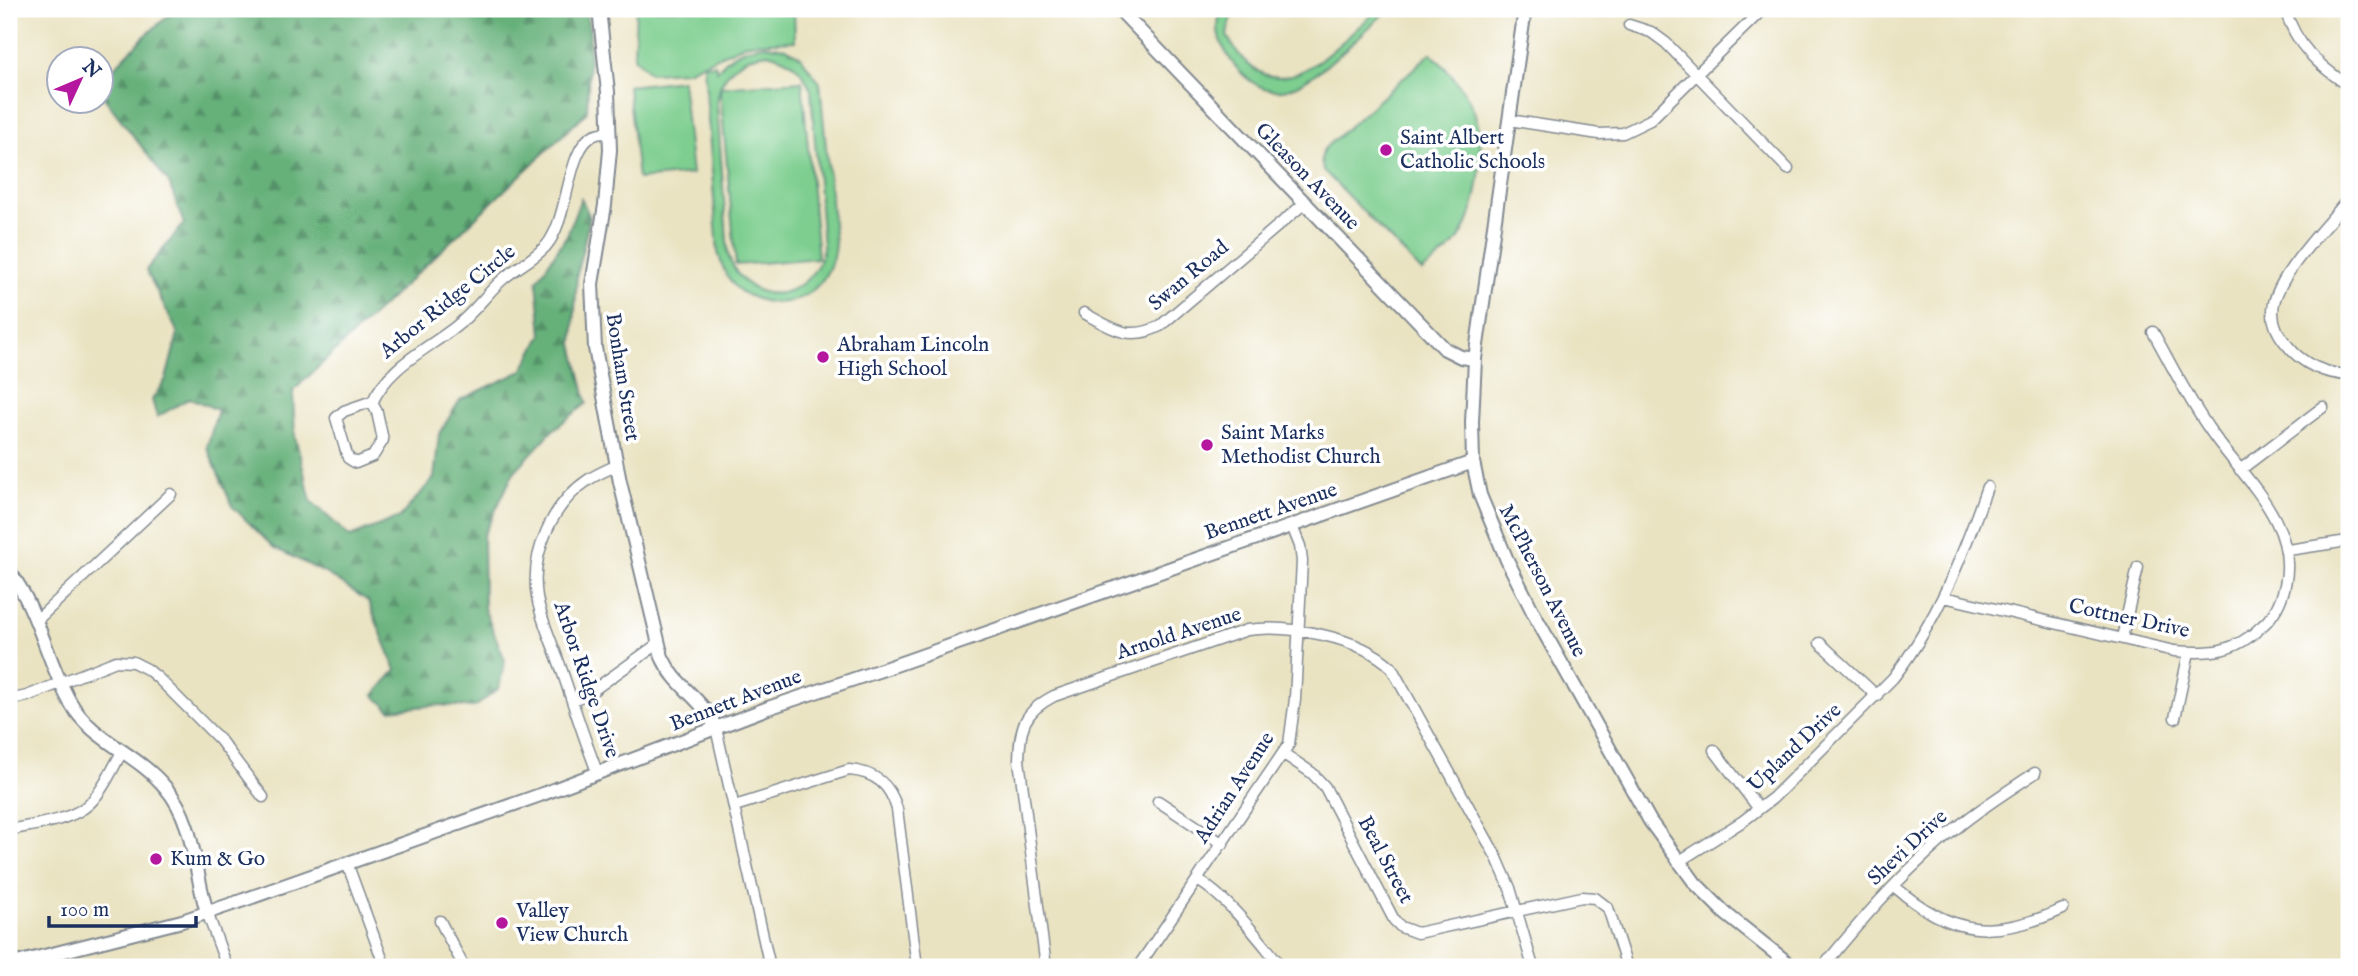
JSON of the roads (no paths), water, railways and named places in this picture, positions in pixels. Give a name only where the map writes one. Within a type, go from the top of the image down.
[{"type":"main road","name":"Bonham Street","points":[[599,9],[610,132],[609,176],[594,261],[591,303],[595,348],[634,545],[659,643],[670,672],[679,685],[702,704],[716,728]]},
{"type":"main road","name":"Gleason Avenue","points":[[1119,9],[1445,349],[1461,357],[1475,359]]},
{"type":"main road","name":"McPherson Avenue","points":[[1525,9],[1475,359],[1473,461],[1486,514],[1512,571],[1650,821],[1678,862],[1726,915],[1793,967]]},
{"type":"main road","name":"Bennett Avenue","points":[[9,965],[207,912],[598,774],[821,689],[1473,461]]},
{"type":"main road","points":[[9,571],[25,594],[71,703],[86,723],[164,785],[180,808],[188,830],[207,912]]},
{"type":"street","points":[[1509,120],[1600,134],[1623,133],[1650,120],[1763,9]]},
{"type":"street","points":[[2286,9],[2293,30],[2305,49],[2327,71],[2349,86]]},
{"type":"street","points":[[1629,25],[1659,37],[1788,169]]},
{"type":"street","name":"Arbor Ridge Circle","points":[[372,403],[384,380],[394,370],[457,326],[503,279],[545,247],[562,218],[571,173],[584,142],[595,134],[610,132]]},
{"type":"street","points":[[2349,198],[2292,268],[2278,290],[2273,312],[2275,326],[2281,337],[2302,360],[2320,370],[2349,375]]},
{"type":"street","name":"Swan Road","points":[[1084,313],[1123,333],[1147,333],[1160,326],[1306,202]]},
{"type":"street","name":"Cottner Drive","points":[[1944,597],[2203,654],[2238,645],[2268,621],[2284,591],[2287,577],[2288,550],[2280,527],[2195,408],[2153,332]]},
{"type":"street","points":[[372,403],[383,433],[382,444],[373,456],[356,463],[348,458],[336,418],[344,411],[372,403]]},
{"type":"street","points":[[2240,470],[2323,407]]},
{"type":"street","name":"Arbor Ridge Drive","points":[[598,774],[537,597],[537,564],[543,540],[559,509],[587,481],[617,465]]},
{"type":"street","points":[[1944,597],[1961,560],[1987,487]]},
{"type":"street","points":[[37,620],[171,494]]},
{"type":"street","name":"Adrian Avenue","points":[[1138,967],[1289,744],[1301,561],[1300,547],[1293,526]]},
{"type":"street","points":[[2288,550],[2348,541]]},
{"type":"street","points":[[2122,638],[2138,567]]},
{"type":"street","name":"Upland Drive","points":[[1678,862],[1759,809],[1786,787],[1900,668],[1944,597]]},
{"type":"street","name":"Arnold Avenue","points":[[1046,967],[1019,760],[1020,734],[1032,710],[1054,696],[1247,630],[1265,628],[1298,632],[1364,647],[1391,667],[1497,858],[1517,911],[1533,967]]},
{"type":"street","points":[[572,700],[588,694],[659,643]]},
{"type":"street","points":[[1820,643],[1877,695]]},
{"type":"street","points":[[2175,718],[2189,652]]},
{"type":"street","points":[[9,700],[116,661],[132,662],[147,669],[220,740],[263,797]]},
{"type":"street","points":[[716,728],[770,967]]},
{"type":"street","points":[[1714,750],[1759,809]]},
{"type":"street","points":[[9,830],[62,817],[85,807],[122,752]]},
{"type":"street","name":"Beal Street","points":[[1284,754],[1312,773],[1325,787],[1394,920],[1401,927],[1418,933],[1582,897],[1595,898],[1608,908],[1627,967]]},
{"type":"street","points":[[735,806],[849,770],[863,771],[883,782],[890,790],[897,809],[917,967]]},
{"type":"street","name":"Shevi Drive","points":[[1822,967],[1928,852],[1965,821],[2035,773]]},
{"type":"street","points":[[1158,802],[1223,844]]},
{"type":"street","points":[[347,863],[385,967]]},
{"type":"street","points":[[1198,880],[1214,890],[1234,909],[1282,967]]},
{"type":"street","points":[[1895,886],[1933,915],[1965,927],[2001,929],[2024,925],[2063,909]]},
{"type":"street","points":[[207,912],[227,967]]},
{"type":"street","points":[[440,921],[464,967]]},
{"type":"place","name":"Saint Albert Catholic Schools","points":[[1386,150]]},
{"type":"place","name":"Abraham Lincoln High School","points":[[823,357]]},
{"type":"place","name":"Saint Marks Methodist Church","points":[[1207,445]]},
{"type":"place","name":"Kum & Go","points":[[156,859]]},
{"type":"place","name":"Valley View Church","points":[[502,923]]}]
